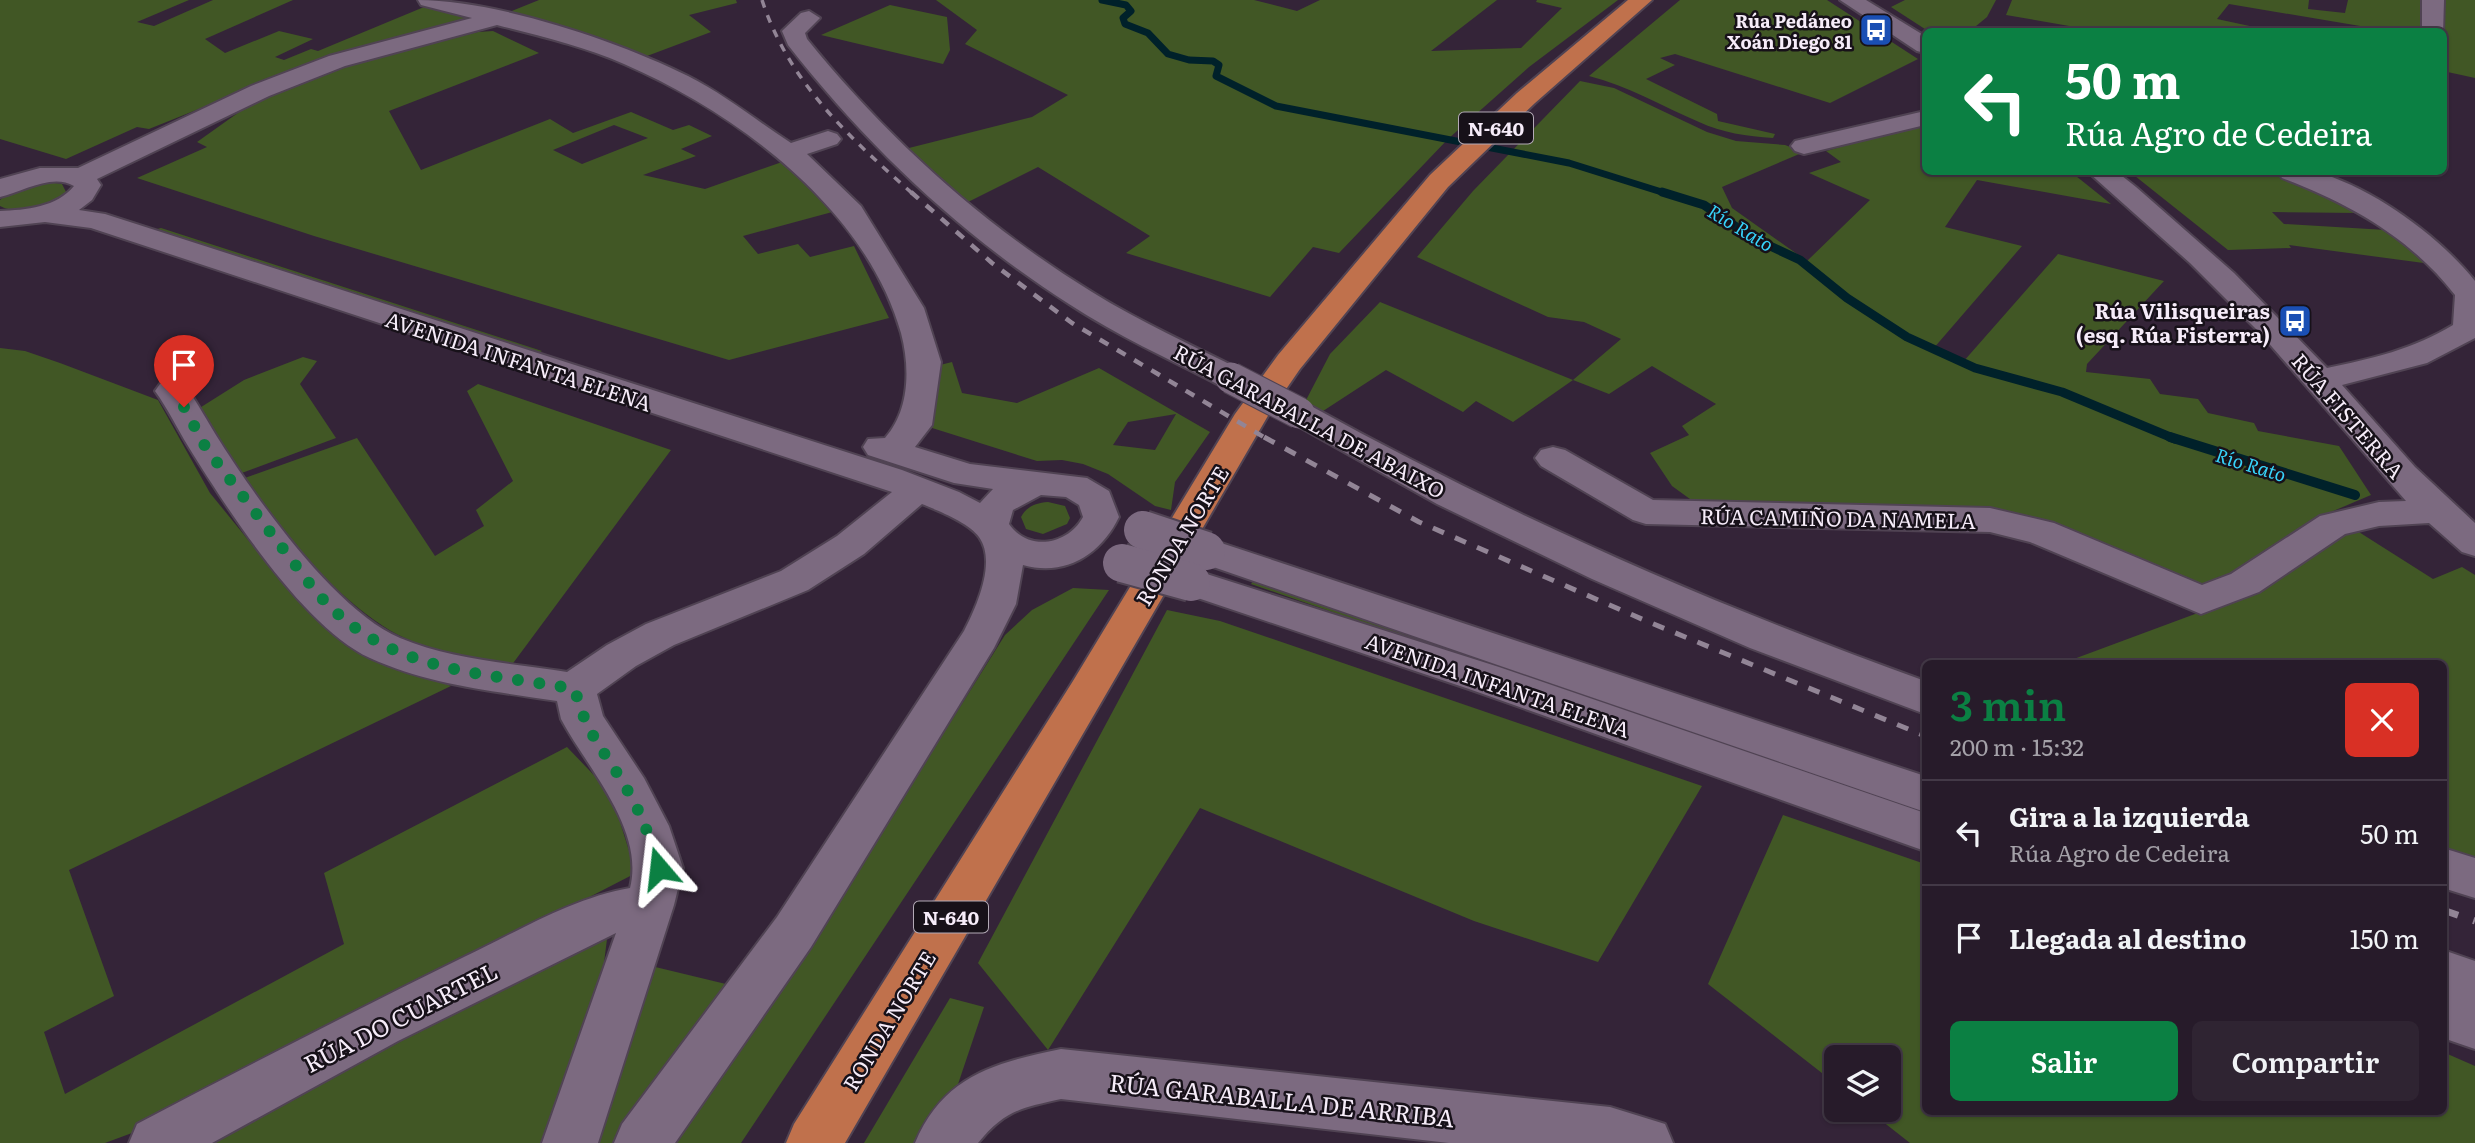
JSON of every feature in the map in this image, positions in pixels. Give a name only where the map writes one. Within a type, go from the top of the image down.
[{"type":"highway","name":"RONDA NORTE","points":[[814,1143],[1252,414],[1289,362],[1439,181],[1526,98],[1641,0]]},
{"type":"street","points":[[429,0],[570,37],[682,82],[788,152],[851,212],[909,308],[925,362],[915,425],[892,451]]},
{"type":"street","points":[[1851,0],[1922,44]]},
{"type":"street","points":[[2433,0],[2433,28]]},
{"type":"street","points":[[0,189],[24,180],[74,180],[260,91],[338,61],[496,18]]},
{"type":"street","name":"RÚA GARABALLA DE ABAIXO","points":[[809,18],[793,31],[796,40],[833,90],[934,188],[982,227],[1081,299],[1299,413],[1378,459],[1573,556],[1790,650],[1922,697]]},
{"type":"street","points":[[1804,146],[1922,119]]},
{"type":"street","points":[[788,152],[828,139]]},
{"type":"street","name":"AVENIDA INFANTA ELENA","points":[[0,162],[74,180],[228,240],[967,475],[1039,484]]},
{"type":"street","name":"RÚA FISTERRA","points":[[2105,175],[2201,257],[2319,380],[2436,511],[2475,543]]},
{"type":"street","points":[[2312,175],[2348,180],[2431,253],[2472,308],[2468,329],[2448,343],[2396,362],[2319,380]]},
{"type":"street","points":[[16,220],[70,202],[74,180]]},
{"type":"street","name":"AVENIDA INFANTA ELENA","points":[[16,220],[95,220],[918,488],[967,510],[996,535]]},
{"type":"street","points":[[172,391],[184,407],[206,448],[242,498],[328,606],[381,646],[455,671],[575,689]]},
{"type":"street","name":"RÚA CAMIÑO DA NAMELA","points":[[1553,458],[1646,512],[1990,520],[2040,532],[2201,600],[2245,583],[2333,525],[2379,513],[2436,511]]},
{"type":"street","points":[[642,1143],[794,932],[996,611],[1059,553],[1090,536],[1098,526],[1099,505],[1096,499],[1074,486],[1039,484],[1006,496],[995,506],[996,535],[1004,573],[996,611]]},
{"type":"street","points":[[575,689],[592,673],[633,650],[713,612],[775,591],[808,572],[889,516],[918,488]]},
{"type":"street","name":"AVENIDA INFANTA ELENA","points":[[1099,505],[1198,566],[1484,678],[1922,831]]},
{"type":"street","points":[[996,535],[1027,553],[1059,553]]},
{"type":"street","name":"AVENIDA INFANTA ELENA","points":[[1059,553],[1122,563],[1198,566],[1922,793]]},
{"type":"street","points":[[570,1143],[650,905],[659,868],[646,826],[628,791],[582,719],[575,689]]},
{"type":"street","points":[[2447,869],[2475,878]]},
{"type":"street","name":"RÚA DO CUARTEL","points":[[157,1143],[380,1024],[545,942],[613,912],[650,905]]},
{"type":"street","points":[[2447,974],[2475,984]]},
{"type":"street","points":[[2447,1015],[2475,1025]]},
{"type":"street","name":"RÚA GARABALLA DE ARRIBA","points":[[943,1143],[976,1103],[1002,1087],[1061,1074],[1610,1135],[1645,1143]]},
{"type":"green space","points":[[0,0],[189,0],[137,22],[154,26],[213,0],[293,0],[205,39],[225,53],[279,31],[313,39],[275,57],[284,60],[311,49],[318,51],[424,7],[470,19],[276,78],[149,129],[137,127],[66,159],[0,139]]},
{"type":"green space","points":[[539,0],[736,0],[737,3],[689,15],[711,32],[647,56],[566,30],[502,15]]},
{"type":"green space","points":[[936,0],[1254,0],[1297,11],[1320,0],[1497,0],[1431,51],[1521,48],[1562,8],[1536,2],[1537,0],[1618,0],[1529,67],[1448,139],[1339,253],[1313,247],[1270,297],[1126,253],[1150,236],[1038,167],[966,203],[905,149],[1032,117],[1068,95],[965,44],[977,30]]},
{"type":"green space","points":[[1680,0],[1827,0],[1918,59],[1830,103],[1675,54],[1660,58],[1675,65],[1646,79],[1717,114],[1718,121],[1775,134],[1773,138],[1717,129],[1631,91],[1589,76]]},
{"type":"green space","points":[[1905,0],[1996,0],[1987,17],[1974,28],[1923,28],[1891,7]]},
{"type":"green space","points":[[2012,0],[2309,0],[2308,9],[2345,13],[2348,0],[2426,0],[2427,28],[2372,28],[2229,4],[2217,19],[2259,28],[2081,28],[2006,15]]},
{"type":"green space","points":[[2441,0],[2475,0],[2475,78],[2447,72],[2447,28],[2442,28]]},
{"type":"green space","points":[[890,5],[947,17],[950,50],[943,64],[821,35]]},
{"type":"green space","points":[[493,31],[539,53],[389,111],[421,170],[550,119],[573,133],[631,112],[673,130],[689,125],[712,136],[681,149],[696,156],[643,175],[705,189],[782,162],[836,211],[743,236],[758,254],[798,244],[810,257],[854,246],[889,318],[729,360],[314,236],[137,178],[207,147],[197,142],[263,95],[344,65],[478,32]],"holes":[[[614,125],[648,138],[582,164],[553,150]]]},
{"type":"green space","points":[[1580,81],[1614,88],[1707,132],[1736,141],[1785,145],[1804,152],[1722,187],[1732,208],[1807,261],[1870,200],[1809,173],[1841,162],[1826,151],[1922,124],[1922,175],[2075,175],[2111,204],[1977,180],[1945,227],[2022,246],[1933,349],[1963,362],[2058,254],[2164,281],[2087,364],[2086,372],[2150,379],[2160,394],[2198,399],[2208,413],[2254,423],[2258,431],[2339,446],[2371,495],[2331,512],[2240,578],[2204,592],[2027,521],[1701,507],[1672,486],[1650,453],[1689,435],[1682,426],[1716,404],[1652,366],[1609,394],[1573,380],[1621,339],[1584,322],[1548,317],[1417,257],[1473,191]]},
{"type":"green space","points":[[2134,175],[2284,175],[2360,213],[2272,212],[2284,224],[2386,230],[2431,264],[2289,245],[2291,248],[2228,250]]},
{"type":"green space","points":[[62,184],[66,192],[44,206],[16,210],[0,206],[0,200],[19,189]]},
{"type":"green space","points":[[161,228],[542,351],[539,353],[157,229]]},
{"type":"green space","points":[[1380,302],[1573,380],[1513,422],[1476,401],[1463,412],[1386,370],[1320,413],[1304,404],[1330,354]]},
{"type":"green space","points":[[0,348],[25,351],[158,400],[210,493],[285,585],[380,655],[451,686],[69,870],[114,996],[44,1032],[65,1094],[344,944],[324,873],[567,747],[611,793],[636,873],[132,1133],[105,1143],[0,1143]]},
{"type":"green space","points":[[303,357],[317,361],[300,384],[336,438],[239,474],[198,409],[244,380]]},
{"type":"green space","points":[[952,362],[962,393],[1017,403],[1099,368],[1210,432],[1175,482],[1171,510],[1155,506],[1108,474],[1083,464],[1062,460],[1037,461],[929,427],[932,367]],"holes":[[[1176,414],[1155,450],[1113,445],[1128,422]]]},
{"type":"green space","points":[[478,384],[671,450],[511,666],[413,642],[383,626],[324,577],[242,479],[357,438],[435,556],[484,526],[476,510],[513,481],[467,391]]},
{"type":"green space","points":[[1048,502],[1065,506],[1070,518],[1067,524],[1043,534],[1026,529],[1021,517],[1023,513],[1032,506]]},
{"type":"green space","points":[[2351,527],[2433,579],[2462,567],[2475,575],[2475,865],[2447,856],[2447,660],[2071,660],[2265,588]]},
{"type":"green space","points":[[1254,580],[1922,809],[1922,815],[1251,584]]},
{"type":"green space","points":[[1073,588],[1109,590],[741,1143],[669,1143],[787,983],[1005,635],[1032,610]]},
{"type":"green space","points":[[1167,610],[1220,621],[1702,786],[1598,962],[1474,921],[1200,808],[1048,1050],[978,963]]},
{"type":"green space","points":[[1783,815],[1922,863],[1922,1115],[2447,1115],[2447,1054],[2475,1066],[2475,1143],[1910,1143],[1883,1122],[1901,1122],[1901,1045],[1824,1045],[1824,1075],[1708,984]]},
{"type":"green space","points":[[607,939],[603,971],[547,1143],[187,1143],[572,943]]},
{"type":"green space","points":[[647,965],[730,985],[612,1143],[584,1143]]},
{"type":"green space","points":[[950,998],[984,1007],[952,1102],[924,1143],[864,1143]]},
{"type":"waterway","name":"Río Rato","points":[[1102,0],[1126,5],[1131,11],[1123,18],[1125,24],[1148,33],[1168,54],[1189,60],[1213,61],[1219,65],[1216,76],[1276,106],[1569,163],[1668,194]]},
{"type":"waterway","name":"Río Rato","points":[[1662,192],[1704,205],[1751,237],[1800,260],[1847,298],[1907,337],[1975,368],[2062,392],[2171,437]]},
{"type":"waterway","name":"Río Rato","points":[[2171,437],[2355,495]]},
{"type":"waterway","name":"Río Rato","points":[[2171,437],[2175,439]]},
{"type":"railway","points":[[762,0],[774,30],[805,83],[845,130],[913,194]]},
{"type":"railway","points":[[911,192],[992,263],[1072,323],[1267,439]]},
{"type":"railway","points":[[1264,437],[1419,522],[1644,620],[1922,735]]},
{"type":"railway","points":[[2447,911],[2475,921]]},
{"type":"place","name":"Rúa Pedáneo Xoán Diego 81","points":[[1876,30]]},
{"type":"place","name":"Rúa Vilisqueiras (esq. Rúa Fisterra)","points":[[2295,321]]},
{"type":"route","points":[[184,407],[206,448],[313,588],[328,606],[381,646],[455,671],[575,689],[582,719],[628,791],[646,826],[659,868]]}]
